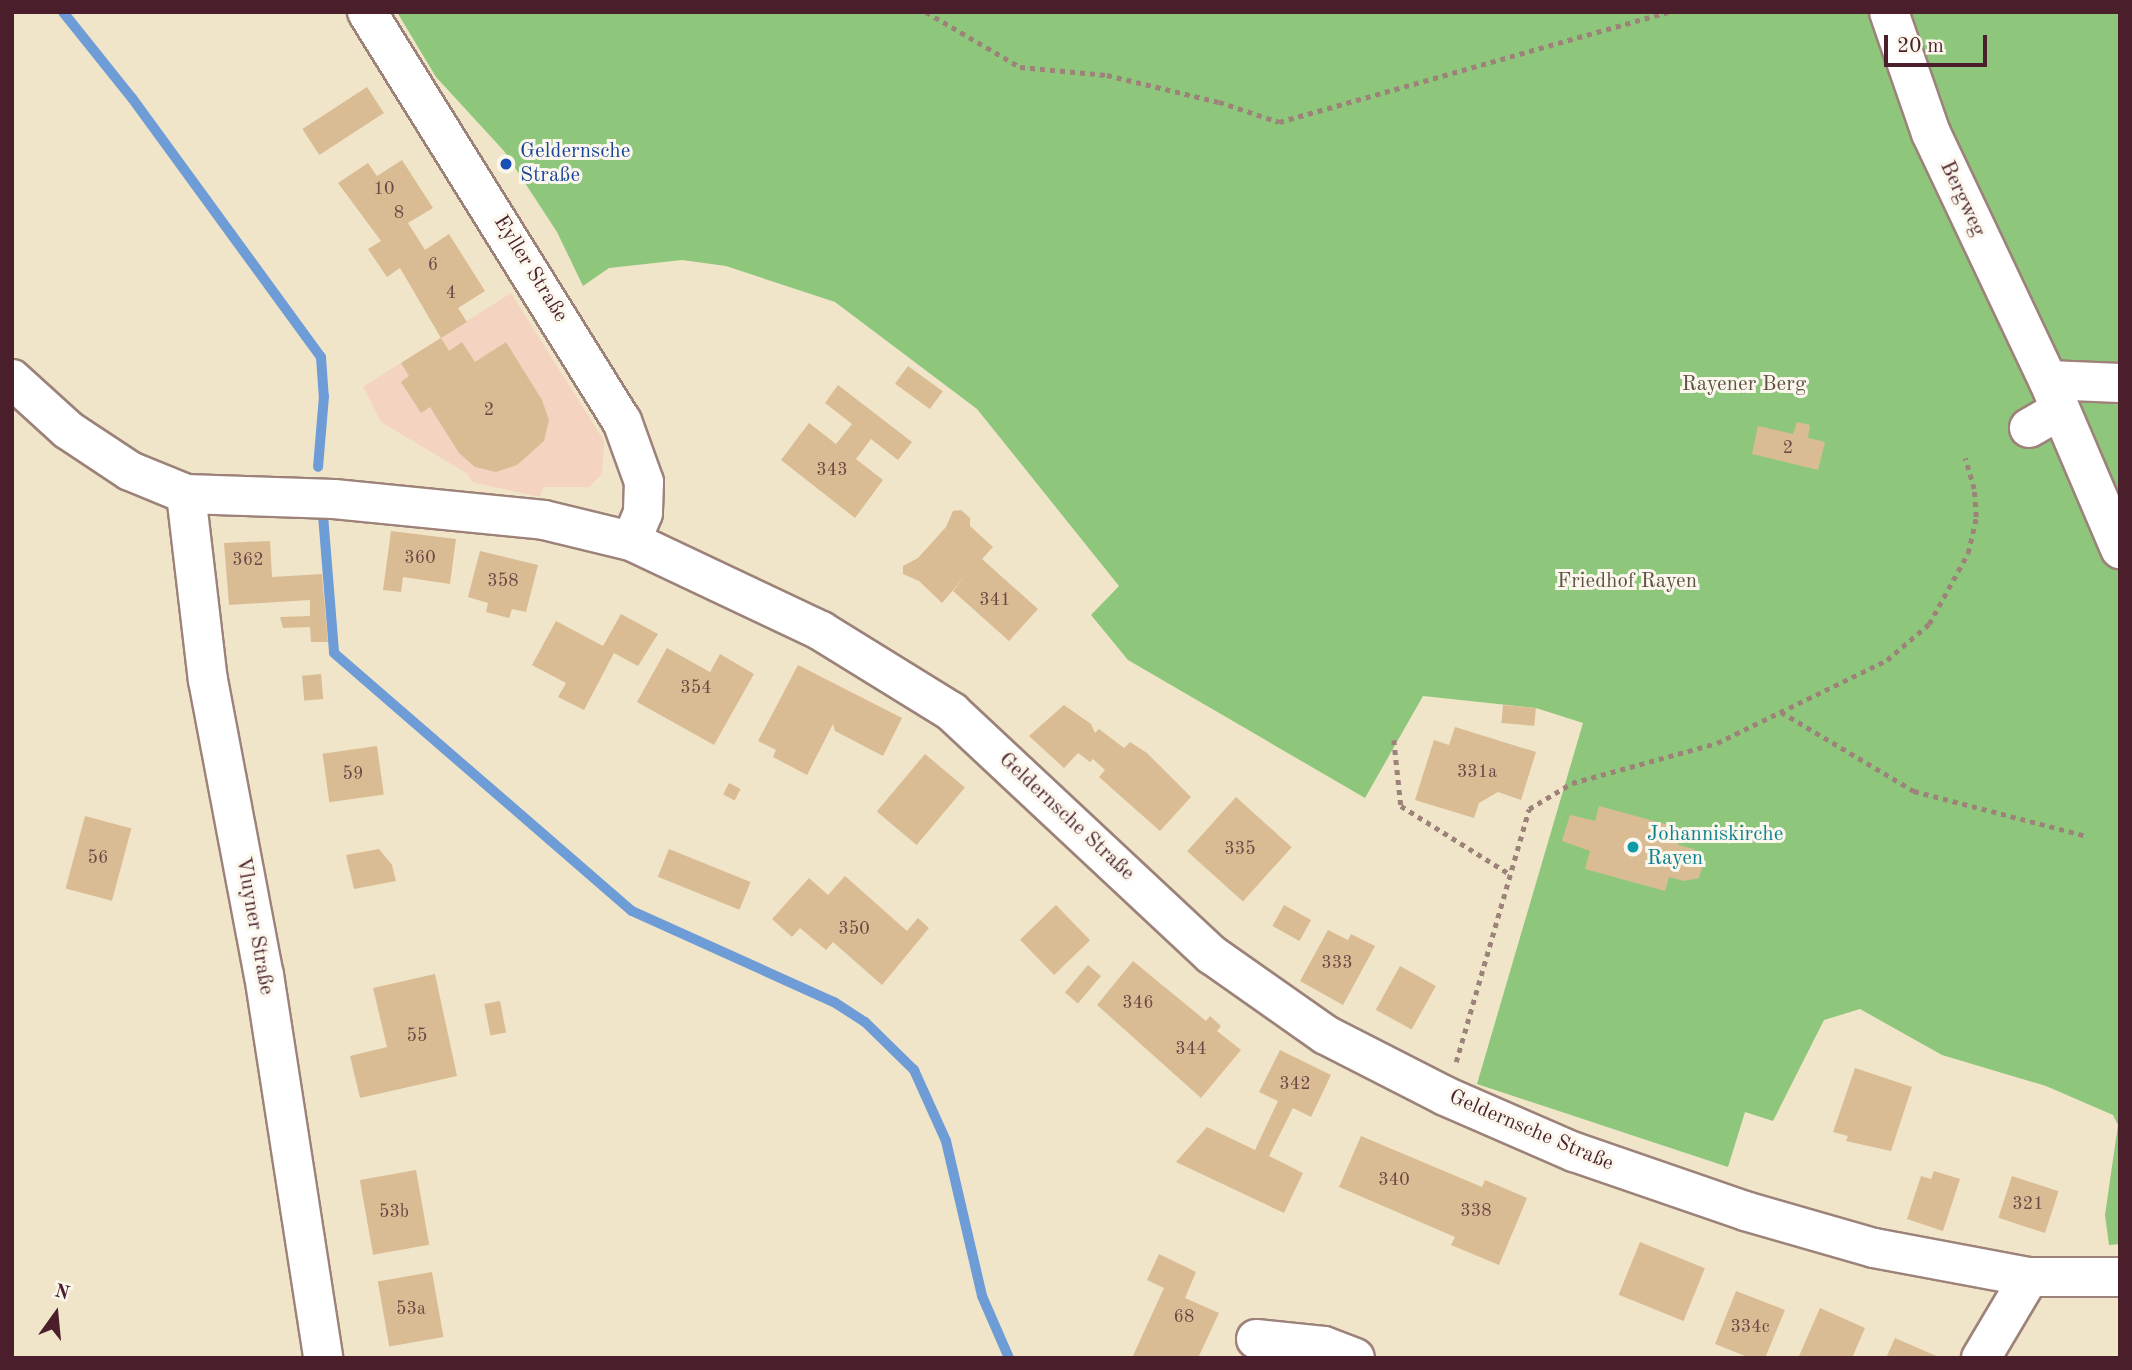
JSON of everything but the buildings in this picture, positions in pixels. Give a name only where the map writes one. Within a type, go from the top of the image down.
[{"type":"main road","name":"Eyller Straße","points":[[367,12],[622,421],[644,482],[643,513],[631,541]]},
{"type":"main road","name":"Bergweg","points":[[1889,12],[1931,133],[2045,406],[2120,549]]},
{"type":"main road","name":"Geldernsche Straße","points":[[12,379],[68,430],[130,471],[186,494],[441,508],[544,520],[631,541],[821,631],[952,712],[1212,955],[1326,1035],[1445,1096],[1601,1161],[1874,1248],[2029,1277],[2120,1277]]},
{"type":"main road","points":[[2045,406],[2120,383]]},
{"type":"main road","name":"Vluyner Straße","points":[[186,494],[208,680],[264,975],[323,1358]]},
{"type":"main road","points":[[1981,1358],[2029,1277]]},
{"type":"main road","points":[[1256,1339],[1324,1346],[1355,1358]]},
{"type":"path","points":[[926,12],[1020,67],[1107,75],[1219,102],[1279,122],[1668,12]]},
{"type":"path","points":[[1454,1069],[1529,809],[1572,783],[1717,743],[1887,660],[1929,624],[1964,564],[1976,517],[1974,489],[1965,458]]},
{"type":"path","points":[[1782,712],[1914,791],[2087,836]]},
{"type":"path","points":[[1394,740],[1401,806],[1510,874]]},
{"type":"shaded area","points":[[511,293],[604,441],[602,474],[589,487],[543,487],[540,497],[472,482],[468,474],[381,422],[363,387]]},
{"type":"green space","name":"Rayener Berg","points":[[397,12],[2120,12],[2120,1244],[2109,1245],[2105,1215],[2118,1125],[2113,1115],[2046,1086],[1942,1055],[1860,1009],[1824,1020],[1773,1121],[1745,1112],[1728,1167],[1477,1084],[1583,723],[1536,708],[1423,696],[1365,798],[1128,660],[1091,615],[1119,586],[977,409],[835,302],[726,266],[682,260],[609,268],[583,286],[557,232],[504,151],[436,77]]},
{"type":"waterway","points":[[63,12],[132,98],[321,357],[324,396],[318,467]]},
{"type":"waterway","points":[[323,515],[334,653],[632,911],[834,1002],[865,1022],[914,1070],[946,1141],[982,1296],[1009,1358]]},
{"type":"place","name":"Geldernsche Straße","points":[[506,164]]},
{"type":"place","name":"Johanniskirche Rayen","points":[[1633,847]]},
{"type":"park label","name":"Friedhof Rayen","points":[[1627,582]]}]
